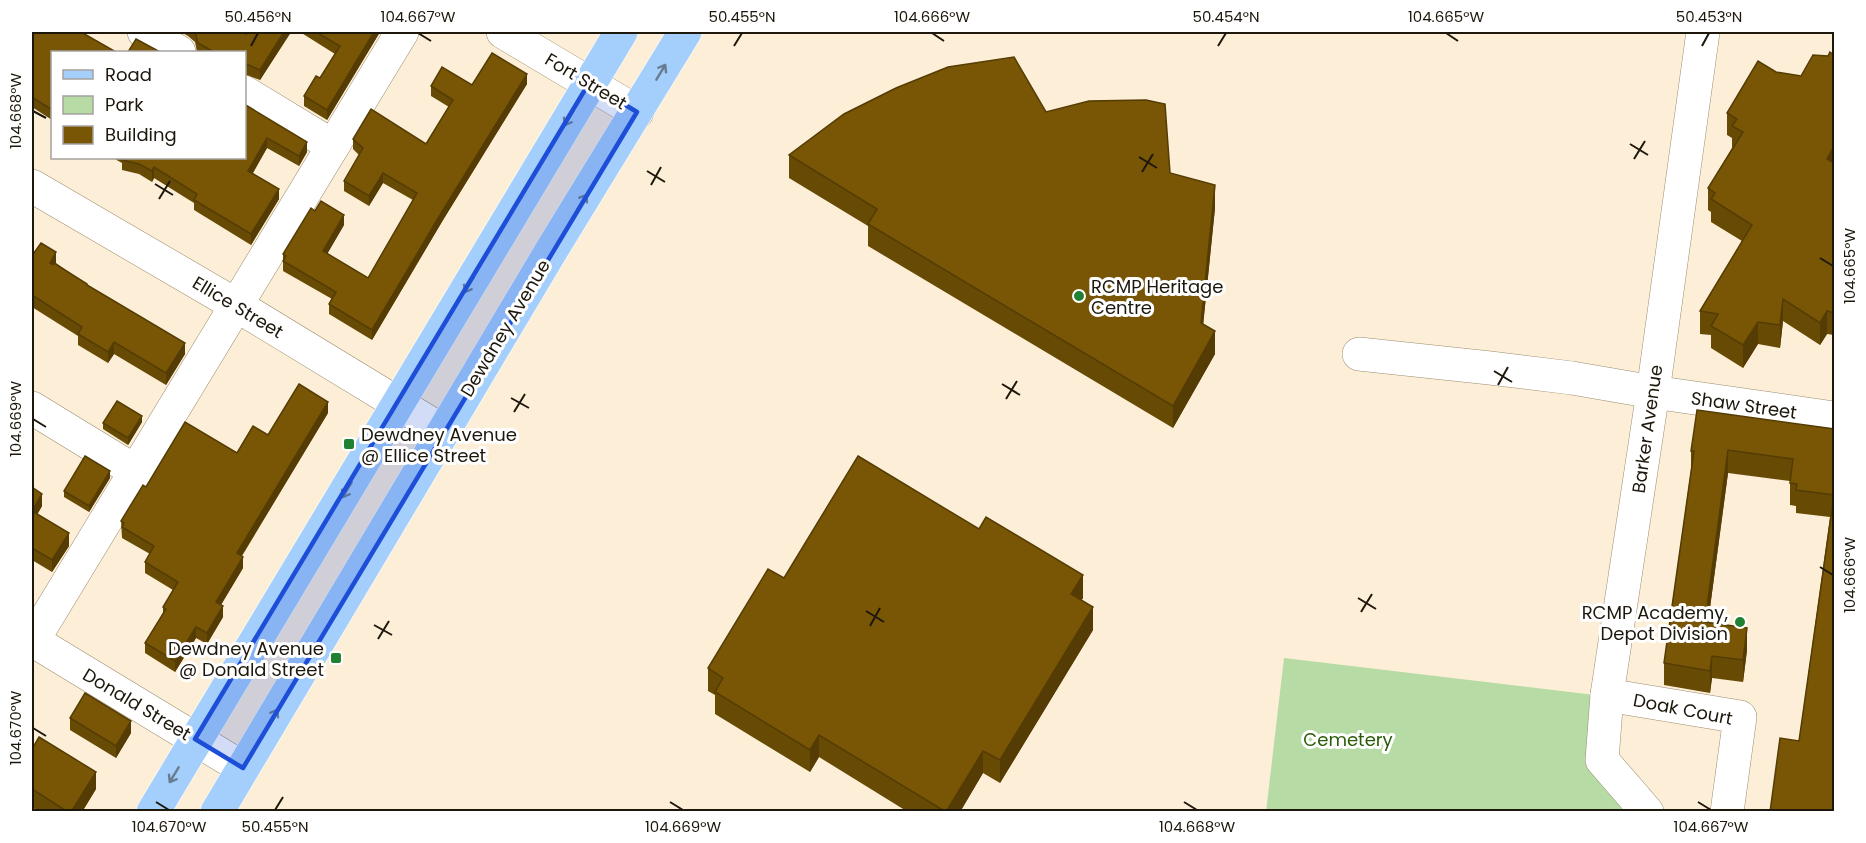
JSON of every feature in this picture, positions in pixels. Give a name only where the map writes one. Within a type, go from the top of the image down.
[{"type":"main road","points":[[153,812],[621,32]]},
{"type":"main road","name":"Dewdney Avenue","points":[[217,812],[443,431],[686,32]]},
{"type":"street","points":[[144,32],[177,51]]},
{"type":"street","points":[[32,640],[402,32]]},
{"type":"street","name":"Fort Street","points":[[504,32],[637,112]]},
{"type":"street","name":"Barker Avenue","points":[[1647,812],[1602,760],[1607,695],[1653,392],[1703,32]]},
{"type":"street","points":[[246,93],[333,146]]},
{"type":"street","name":"Ellice Street","points":[[32,186],[236,305],[443,431]]},
{"type":"street","name":"Shaw Street","points":[[1359,354],[1572,378],[1834,418]]},
{"type":"street","points":[[32,408],[135,471]]},
{"type":"street","name":"Donald Street","points":[[32,640],[243,768]]},
{"type":"street","name":"Doak Court","points":[[1607,695],[1740,717],[1727,812]]},
{"type":"highlighted area","points":[[589,83],[637,112],[243,768],[195,739]]},
{"type":"green space","name":"Cemetery","points":[[1284,658],[1595,695],[1631,812],[1266,812]]},
{"type":"building","points":[[32,32],[81,32],[114,51],[51,51],[51,109],[32,97]]},
{"type":"building","points":[[195,32],[242,32],[246,34],[248,32],[284,32],[260,70],[246,64],[246,51],[212,51],[198,43]]},
{"type":"building","points":[[316,32],[374,32],[327,110],[304,96],[316,76],[320,78],[340,46]]},
{"type":"building","points":[[136,39],[158,51],[129,51]]},
{"type":"building","points":[[1830,52],[1834,55],[1834,146],[1827,159],[1834,163],[1834,313],[1827,311],[1820,323],[1783,299],[1780,325],[1758,322],[1743,345],[1711,326],[1718,314],[1700,311],[1752,225],[1711,199],[1715,193],[1708,188],[1743,132],[1732,126],[1737,119],[1727,113],[1758,61],[1776,72],[1801,76],[1813,55],[1828,56]]},
{"type":"building","points":[[492,53],[527,74],[372,330],[329,304],[336,292],[283,261],[286,256],[283,254],[311,208],[315,211],[321,201],[344,215],[323,251],[368,278],[417,193],[383,173],[369,196],[344,181],[363,148],[353,139],[371,109],[426,144],[453,100],[431,86],[442,67],[472,85]]},
{"type":"building","name":"RCMP Heritage Centre","points":[[1014,57],[1046,112],[1089,101],[1146,100],[1165,104],[1170,173],[1215,185],[1201,323],[1215,331],[1173,406],[868,224],[877,209],[789,155],[844,114],[896,88],[948,67]]},
{"type":"building","points":[[246,105],[307,142],[299,156],[267,138],[248,171],[279,189],[251,234],[194,200],[197,194],[154,167],[152,171],[139,164],[122,160],[246,159]]},
{"type":"building","points":[[41,243],[56,252],[50,263],[53,265],[54,263],[185,343],[166,373],[114,342],[108,352],[78,334],[82,327],[32,295],[32,252],[34,253]]},
{"type":"building","points":[[299,384],[328,402],[237,553],[243,557],[216,602],[223,606],[207,633],[196,627],[175,661],[145,643],[166,609],[163,607],[178,582],[145,562],[154,546],[122,527],[124,523],[121,521],[143,485],[146,487],[185,422],[237,453],[253,426],[268,435]]},
{"type":"building","points":[[117,401],[142,416],[128,438],[103,423]]},
{"type":"building","points":[[1697,410],[1834,429],[1834,495],[1796,490],[1797,484],[1790,483],[1793,459],[1728,450],[1705,622],[1747,628],[1743,660],[1712,656],[1710,671],[1664,663],[1694,451],[1691,451]]},
{"type":"building","points":[[85,456],[110,471],[89,506],[64,491]]},
{"type":"building","points":[[858,456],[979,529],[986,517],[1083,575],[1071,594],[1093,607],[1000,760],[983,751],[946,812],[819,735],[810,750],[715,692],[723,678],[708,668],[768,569],[784,578]]},
{"type":"building","points":[[32,487],[42,494],[32,511]]},
{"type":"building","points":[[1834,495],[1834,812],[1770,812],[1780,738],[1799,741]]},
{"type":"building","points":[[32,511],[69,533],[52,560],[32,548]]},
{"type":"building","points":[[85,693],[131,721],[116,746],[70,718]]},
{"type":"building","points":[[39,737],[96,772],[71,812],[32,789],[32,749]]},
{"type":"place","name":"RCMP Heritage Centre","points":[[1079,296]]},
{"type":"place","name":"Dewdney Avenue @ Ellice Street","points":[[349,444]]},
{"type":"place","name":"RCMP Academy, Depot Division","points":[[1740,622]]},
{"type":"place","name":"Dewdney Avenue @ Donald Street","points":[[336,658]]}]
